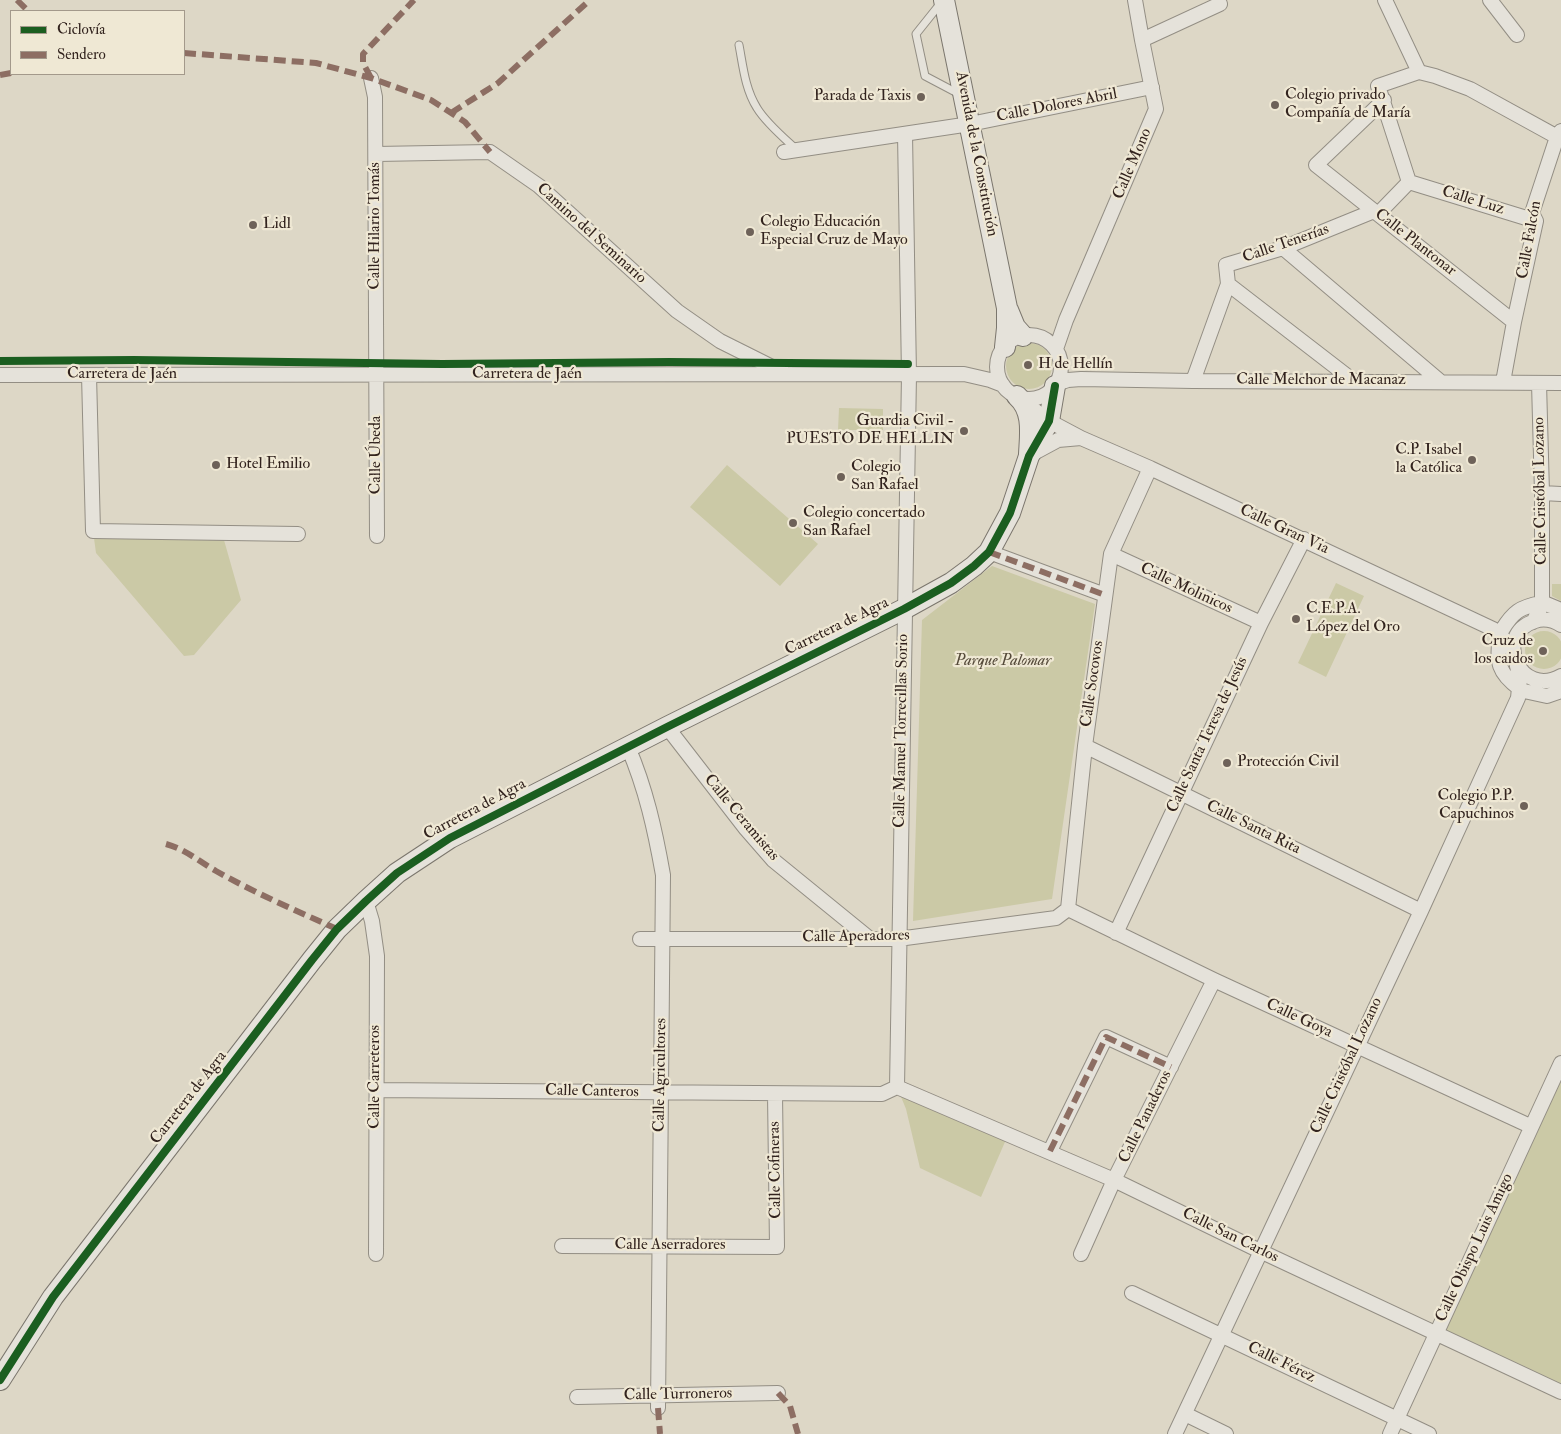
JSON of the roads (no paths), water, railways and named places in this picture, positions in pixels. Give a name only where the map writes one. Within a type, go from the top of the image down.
[{"type":"street","name":"Avenida de la Constitución","points":[[944,0],[1007,308],[1007,328],[1001,355]]},
{"type":"street","name":"Calle Mono","points":[[1056,348],[1066,320],[1156,109],[1136,0]]},
{"type":"street","points":[[1385,0],[1419,72]]},
{"type":"street","points":[[1490,0],[1517,35]]},
{"type":"street","points":[[1142,40],[1220,4]]},
{"type":"street","points":[[1409,182],[1378,86],[1419,72],[1435,76],[1470,90],[1560,136]]},
{"type":"street","name":"Calle Hilario Tomás","points":[[371,78],[376,98],[377,375]]},
{"type":"street","name":"Calle Dolores Abril","points":[[791,151],[970,124],[1152,87]]},
{"type":"street","name":"Calle Plantonar","points":[[1384,100],[1316,165],[1514,322]]},
{"type":"street","name":"Calle Manuel Torrecillas Sorio","points":[[897,1087],[908,375],[904,134]]},
{"type":"street","name":"Calle Falcón","points":[[1503,382],[1536,221],[1532,213],[1560,136]]},
{"type":"street","name":"Camino del Seminario","points":[[376,154],[490,152],[539,186],[677,311],[720,341],[788,375]]},
{"type":"street","name":"Calle Tenerías","points":[[1193,381],[1228,284],[1226,265],[1284,248],[1376,212],[1409,182]]},
{"type":"street","name":"Calle Luz","points":[[1409,182],[1536,221]]},
{"type":"street","points":[[1284,248],[1441,382]]},
{"type":"street","points":[[1228,284],[1355,382]]},
{"type":"street","name":"Avenida de la Constitución","points":[[1007,308],[1015,327],[1031,336]]},
{"type":"street","points":[[1055,389],[1031,399],[1015,394],[1000,378],[1001,355],[1016,338],[1031,336],[1066,320]]},
{"type":"street","points":[[1031,336],[1048,341],[1056,348],[1066,373],[1081,379]]},
{"type":"street","name":"Carretera de Jaén","points":[[964,374],[1001,355]]},
{"type":"street","points":[[1029,456],[1042,447],[1058,440],[1078,436],[1060,414],[1055,389],[1062,366]]},
{"type":"street","name":"Carretera de Jaén","points":[[0,375],[964,374],[990,380],[1015,394]]},
{"type":"street","points":[[89,375],[93,531],[298,534]]},
{"type":"street","name":"Calle Úbeda","points":[[377,375],[377,536]]},
{"type":"street","name":"Calle Melchor de Macanaz","points":[[1055,389],[1068,380],[1081,379],[1561,383]]},
{"type":"street","name":"Calle Cristóbal Lozano","points":[[1539,383],[1542,602]]},
{"type":"street","name":"Carretera de Agra","points":[[0,1380],[59,1290],[312,960],[366,900],[397,873],[450,838],[904,609],[951,583],[974,566],[988,552],[1010,514],[1029,456],[1049,421],[1055,389]]},
{"type":"street","name":"Calle Gran Via","points":[[1015,394],[1049,421],[1078,436],[1304,539],[1498,632]]},
{"type":"street","name":"Carretera de Agra","points":[[1015,394],[1030,424],[1029,456]]},
{"type":"street","name":"Calle Socovos","points":[[1068,909],[1084,746],[1111,554],[1150,468]]},
{"type":"street","points":[[1542,493],[1561,494]]},
{"type":"street","name":"Calle Santa Teresa de Jesús","points":[[1116,933],[1260,623],[1304,539]]},
{"type":"street","points":[[988,552],[1105,595]]},
{"type":"street","name":"Calle Molinicos","points":[[1111,554],[1260,623]]},
{"type":"street","points":[[1542,602],[1550,617],[1559,619]]},
{"type":"street","points":[[1521,693],[1520,678],[1515,659],[1516,638],[1527,626],[1542,602]]},
{"type":"street","points":[[1542,602],[1526,606],[1516,612],[1498,632],[1498,662],[1502,672],[1521,693],[1547,696],[1561,691]]},
{"type":"street","points":[[1498,632],[1547,620],[1559,619]]},
{"type":"street","points":[[1498,632],[1523,673],[1541,681]]},
{"type":"street","points":[[1521,693],[1531,684],[1561,676]]},
{"type":"street","name":"Calle Cristóbal Lozano","points":[[1175,1434],[1421,911],[1521,693]]},
{"type":"street","name":"Calle Ceramistas","points":[[667,727],[746,829],[773,860],[870,939]]},
{"type":"street","name":"Calle Santa Rita","points":[[1084,746],[1421,911]]},
{"type":"street","name":"Calle Agricultores","points":[[628,747],[639,774],[655,831],[663,875],[664,939],[658,1402]]},
{"type":"street","name":"Calle Carreteros","points":[[366,900],[372,922],[377,956],[376,1254]]},
{"type":"street","name":"Calle Aperadores","points":[[640,939],[898,939],[1056,918],[1068,909]]},
{"type":"street","name":"Calle Goya","points":[[1068,909],[1214,980],[1530,1126]]},
{"type":"street","name":"Calle Panaderos","points":[[1081,1254],[1114,1180],[1214,980]]},
{"type":"street","points":[[1050,1152],[1106,1037],[1170,1067]]},
{"type":"street","name":"Calle Obispo Luis Amigo","points":[[1390,1434],[1561,1062]]},
{"type":"street","name":"Calle Canteros","points":[[376,1090],[882,1094],[897,1087]]},
{"type":"street","name":"Calle San Carlos","points":[[897,1087],[1114,1180],[1260,1251],[1561,1392]]},
{"type":"street","name":"Calle Cofineras","points":[[776,1094],[777,1247]]},
{"type":"street","name":"Calle Aserradores","points":[[562,1246],[777,1247]]},
{"type":"street","name":"Calle Férez","points":[[1132,1293],[1429,1434]]},
{"type":"street","name":"Calle Turroneros","points":[[577,1397],[658,1402],[778,1393]]},
{"type":"street","points":[[1185,1414],[1226,1434]]},
{"type":"lane","points":[[944,0],[916,34],[925,76],[965,97]]},
{"type":"lane","points":[[739,45],[746,82],[757,108],[780,134],[791,151]]},
{"type":"place","name":"Parada de Taxis","points":[[921,97]]},
{"type":"place","name":"Colegio privado Compañía de María","points":[[1275,105]]},
{"type":"place","name":"Lidl","points":[[253,225]]},
{"type":"place","name":"Colegio Educación Especial Cruz de Mayo","points":[[750,232]]},
{"type":"place","name":"H de Hellín","points":[[1028,365]]},
{"type":"place","name":"Guardia Civil - PUESTO DE HELLIN","points":[[964,431]]},
{"type":"place","name":"C.P. Isabel la Católica","points":[[1472,460]]},
{"type":"place","name":"Hotel Emilio","points":[[216,465]]},
{"type":"place","name":"Colegio San Rafael","points":[[841,477]]},
{"type":"place","name":"Colegio concertado San Rafael","points":[[793,523]]},
{"type":"place","name":"C.E.P.A. López del Oro","points":[[1296,619]]},
{"type":"place","name":"Cruz de los caidos","points":[[1543,651]]},
{"type":"place","name":"Protección Civil","points":[[1227,763]]},
{"type":"place","name":"Colegio P.P. Capuchinos","points":[[1524,806]]},
{"type":"park label","name":"Parque Palomar","points":[[1003,662]]}]
